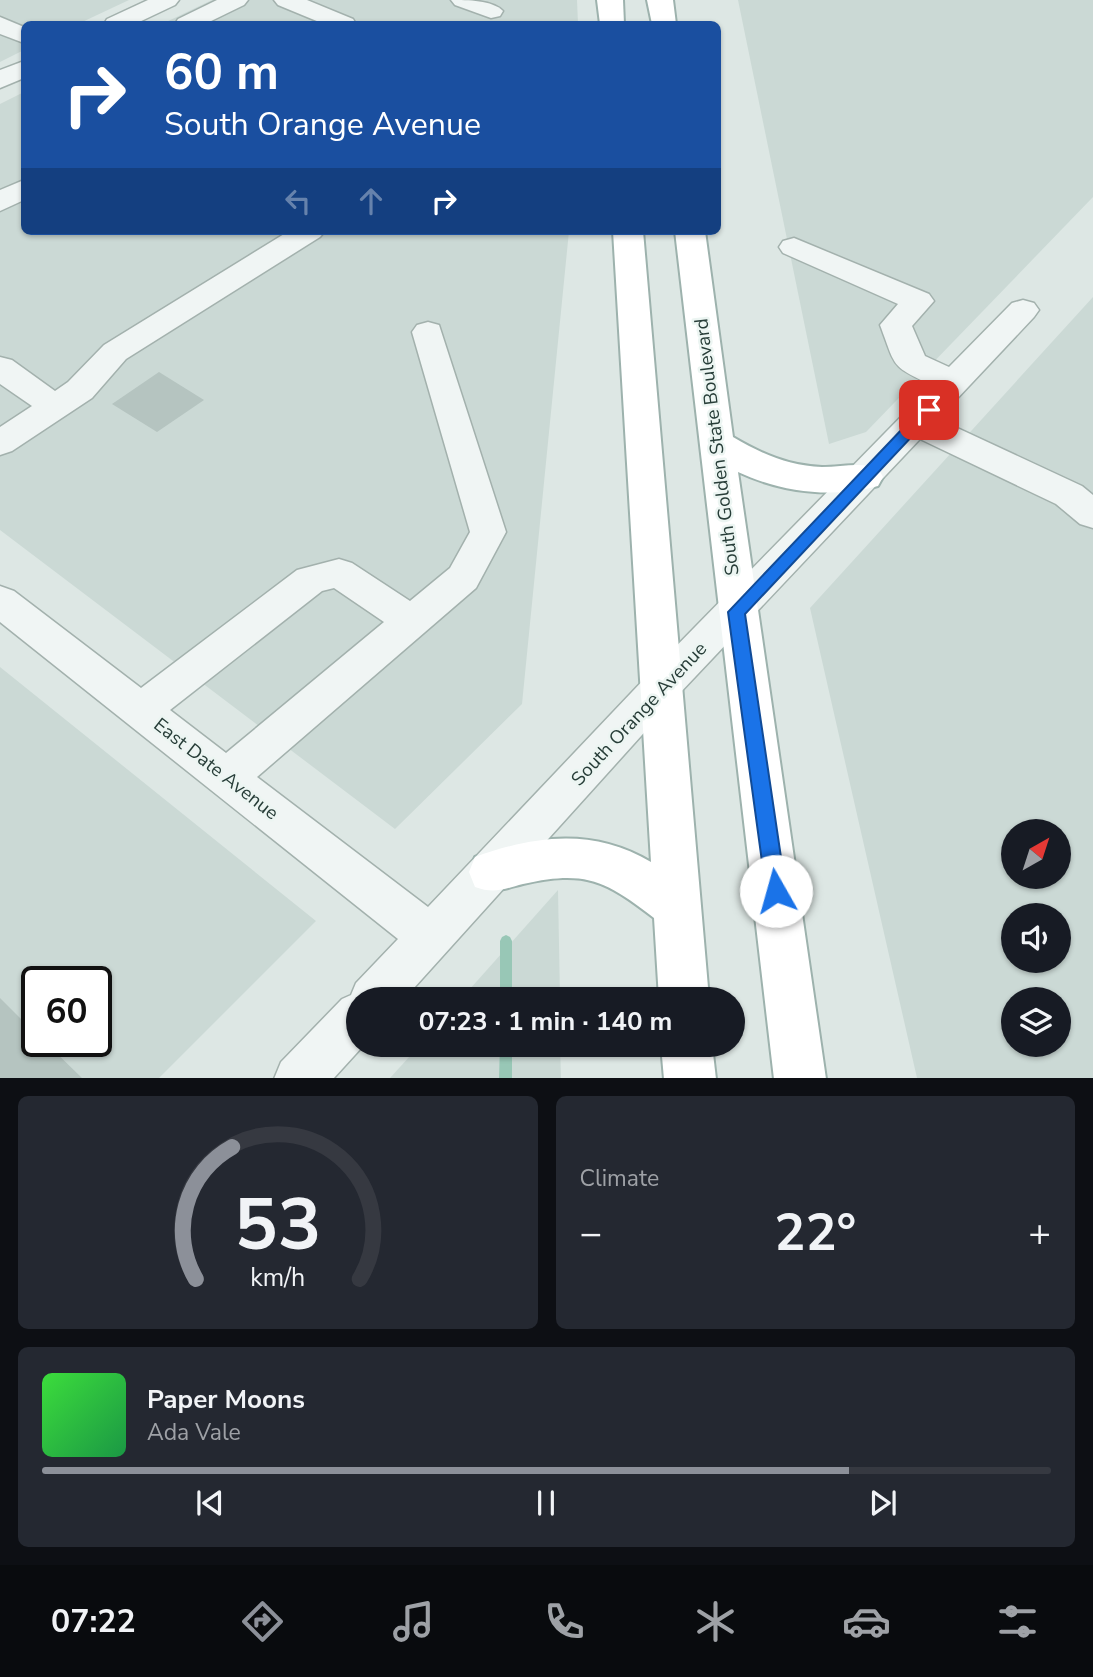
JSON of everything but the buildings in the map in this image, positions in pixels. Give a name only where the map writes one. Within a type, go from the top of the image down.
[{"type":"main road","points":[[610,0],[612,21]]},
{"type":"main road","points":[[660,0],[664,21]]},
{"type":"main road","points":[[628,235],[664,684],[683,987]]},
{"type":"main road","name":"South Golden State Boulevard","points":[[691,235],[737,612],[800,1078]]},
{"type":"main road","points":[[718,444],[745,462],[794,480],[822,482],[865,477]]},
{"type":"main road","points":[[492,872],[543,858],[580,855],[608,862],[636,875],[679,909]]},
{"type":"main road","points":[[688,1057],[690,1078]]},
{"type":"street","points":[[195,21],[236,0]]},
{"type":"street","points":[[286,0],[337,21]]},
{"type":"street","points":[[463,0],[491,12]]},
{"type":"street","points":[[122,21],[164,1],[192,21]]},
{"type":"street","points":[[0,24],[21,34]]},
{"type":"street","points":[[0,80],[21,70]]},
{"type":"street","points":[[0,202],[21,191]]},
{"type":"street","name":"South Orange Avenue","points":[[384,987],[664,684],[737,612],[1023,310]]},
{"type":"street","points":[[227,777],[463,578],[488,532],[428,332]]},
{"type":"street","points":[[0,368],[56,407]]},
{"type":"street","points":[[916,423],[1069,495],[1093,515]]},
{"type":"street","points":[[141,710],[310,580],[339,573],[412,621]]},
{"type":"street","name":"East Date Avenue","points":[[0,601],[432,937]]},
{"type":"street","points":[[300,1078],[346,1028]]},
{"type":"lane","points":[[0,443],[80,390],[115,352],[304,235]]},
{"type":"lane","points":[[794,247],[918,301],[896,324],[911,363],[956,382]]},
{"type":"shaded area","points":[[0,0],[129,0],[84,21],[21,21],[21,52],[0,62]]},
{"type":"shaded area","points":[[212,0],[577,0],[578,21],[168,21]]},
{"type":"shaded area","points":[[738,0],[1093,0],[1093,197],[866,432],[829,444]]},
{"type":"shaded area","points":[[21,94],[21,235],[569,235],[522,704],[395,829],[0,530],[0,104]]},
{"type":"shaded area","points":[[1093,297],[1093,1078],[917,1078],[810,608]]},
{"type":"shaded area","points":[[0,667],[316,921],[159,1078],[0,1078]]},
{"type":"shaded area","points":[[558,890],[560,987],[472,987]]},
{"type":"shaded area","points":[[409,1057],[560,1057],[561,1078],[390,1078]]},
{"type":"waterway","points":[[506,941],[506,987]]},
{"type":"waterway","points":[[505,1078],[506,1057]]},
{"type":"route","points":[[776,891],[737,612],[929,410]]}]
